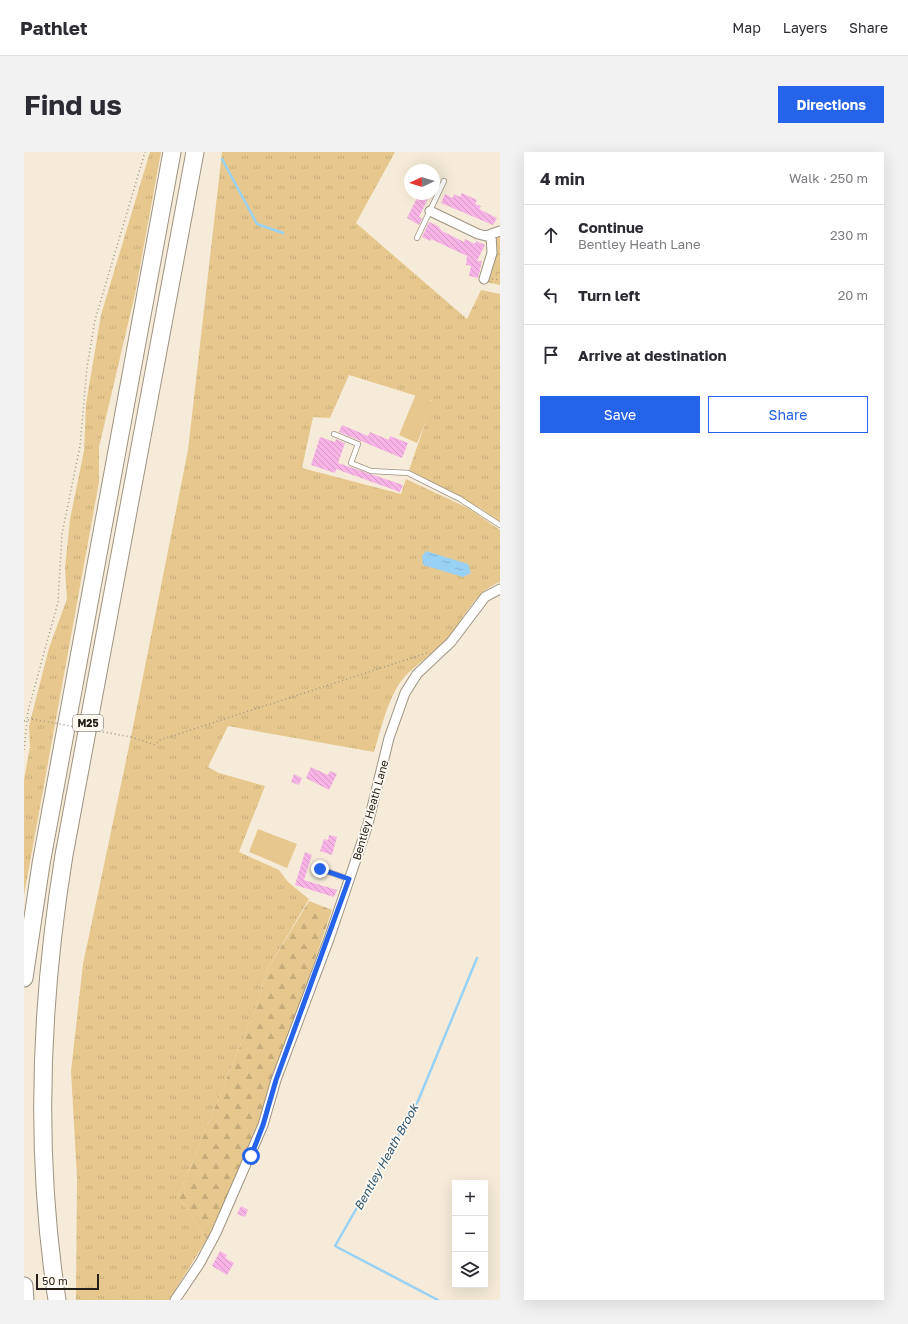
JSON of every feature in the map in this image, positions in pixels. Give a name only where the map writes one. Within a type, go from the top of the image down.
[{"type":"highway","name":"M25","points":[[24,978],[41,864],[172,152]]},
{"type":"highway","name":"M25","points":[[57,1300],[46,1199],[42,1099],[45,1010],[52,937],[64,855],[195,152]]},
{"type":"highway","points":[[24,1286],[25,1300]]},
{"type":"street","points":[[430,211],[478,234],[491,234],[500,231]]},
{"type":"street","points":[[484,279],[492,253],[491,234]]},
{"type":"street","name":"Bentley Heath Lane","points":[[175,1300],[200,1263],[210,1245],[251,1156],[263,1125],[276,1080],[368,824],[389,738],[400,706],[417,674],[451,642],[485,598],[500,589]]},
{"type":"lane","points":[[417,238],[444,181]]},
{"type":"lane","points":[[334,434],[358,444],[351,463],[371,471],[408,473],[460,500],[500,525]]},
{"type":"lane","points":[[320,869],[349,879]]},
{"type":"path","points":[[24,750],[24,721],[58,602],[62,534],[80,446],[87,367],[95,320],[145,152]]},
{"type":"path","points":[[24,721],[32,719],[132,738],[155,744],[160,740],[431,652],[438,655]]},
{"type":"green space","points":[[150,152],[161,152],[135,294],[99,447],[99,482],[24,895],[24,779],[30,747],[29,726],[49,648],[67,599],[65,568],[70,519],[84,451],[86,404],[101,315]]},
{"type":"green space","points":[[222,152],[395,152],[356,223],[467,319],[481,290],[500,294],[500,522],[480,508],[409,470],[433,401],[349,375],[330,418],[313,417],[302,468],[401,494],[406,479],[468,508],[500,530],[500,582],[491,587],[475,600],[444,642],[405,676],[395,691],[388,706],[374,752],[228,726],[208,767],[219,773],[265,786],[239,852],[279,870],[288,882],[309,899],[267,970],[257,1005],[178,1197],[207,1239],[169,1300],[76,1300],[77,1178],[71,1071],[83,964],[131,737],[188,450]]},
{"type":"green space","points":[[500,234],[500,285],[486,282],[496,239]]},
{"type":"green space","points":[[416,394],[434,402],[417,443],[399,435]]},
{"type":"green space","points":[[258,829],[297,844],[287,868],[249,852]]},
{"type":"green space","points":[[309,901],[332,910],[292,1027],[279,1059],[260,1121],[234,1184],[207,1239],[178,1197],[257,1005],[267,970]]},
{"type":"water","points":[[426,551],[468,564],[471,573],[463,577],[423,565],[422,556]]},
{"type":"building","points":[[462,193],[477,200],[475,204],[481,206],[479,209],[497,218],[493,225],[441,203],[445,194],[453,198],[454,194],[460,197]]},
{"type":"building","points":[[416,200],[427,200],[419,217],[422,219],[419,225],[407,218]]},
{"type":"building","points":[[429,222],[438,226],[442,231],[464,242],[465,239],[475,244],[476,241],[485,245],[477,261],[482,261],[478,278],[469,276],[471,266],[466,265],[467,256],[431,239],[430,241],[422,237]]},
{"type":"building","points":[[342,425],[368,436],[370,432],[389,440],[390,436],[408,443],[402,458],[339,432]]},
{"type":"building","points":[[320,437],[335,442],[336,439],[345,443],[338,463],[403,485],[400,492],[336,469],[335,473],[311,465]]},
{"type":"building","points":[[311,767],[328,775],[330,771],[337,774],[329,790],[306,778]]},
{"type":"building","points":[[294,774],[302,778],[299,785],[291,782]]},
{"type":"building","points":[[329,835],[337,837],[332,855],[320,851],[324,839],[328,840]]},
{"type":"building","points":[[305,852],[312,855],[304,880],[337,890],[334,897],[295,885]]},
{"type":"building","points":[[241,1206],[248,1210],[245,1217],[237,1214]]},
{"type":"building","points":[[220,1251],[227,1255],[225,1258],[234,1263],[227,1275],[212,1266]]},
{"type":"waterway","points":[[222,159],[257,224],[283,233]]},
{"type":"waterway","name":"Bentley Heath Brook","points":[[438,1300],[335,1246],[418,1101],[477,958]]},
{"type":"route","points":[[251,1156],[263,1125],[276,1080],[329,939],[349,879],[320,869]]}]
